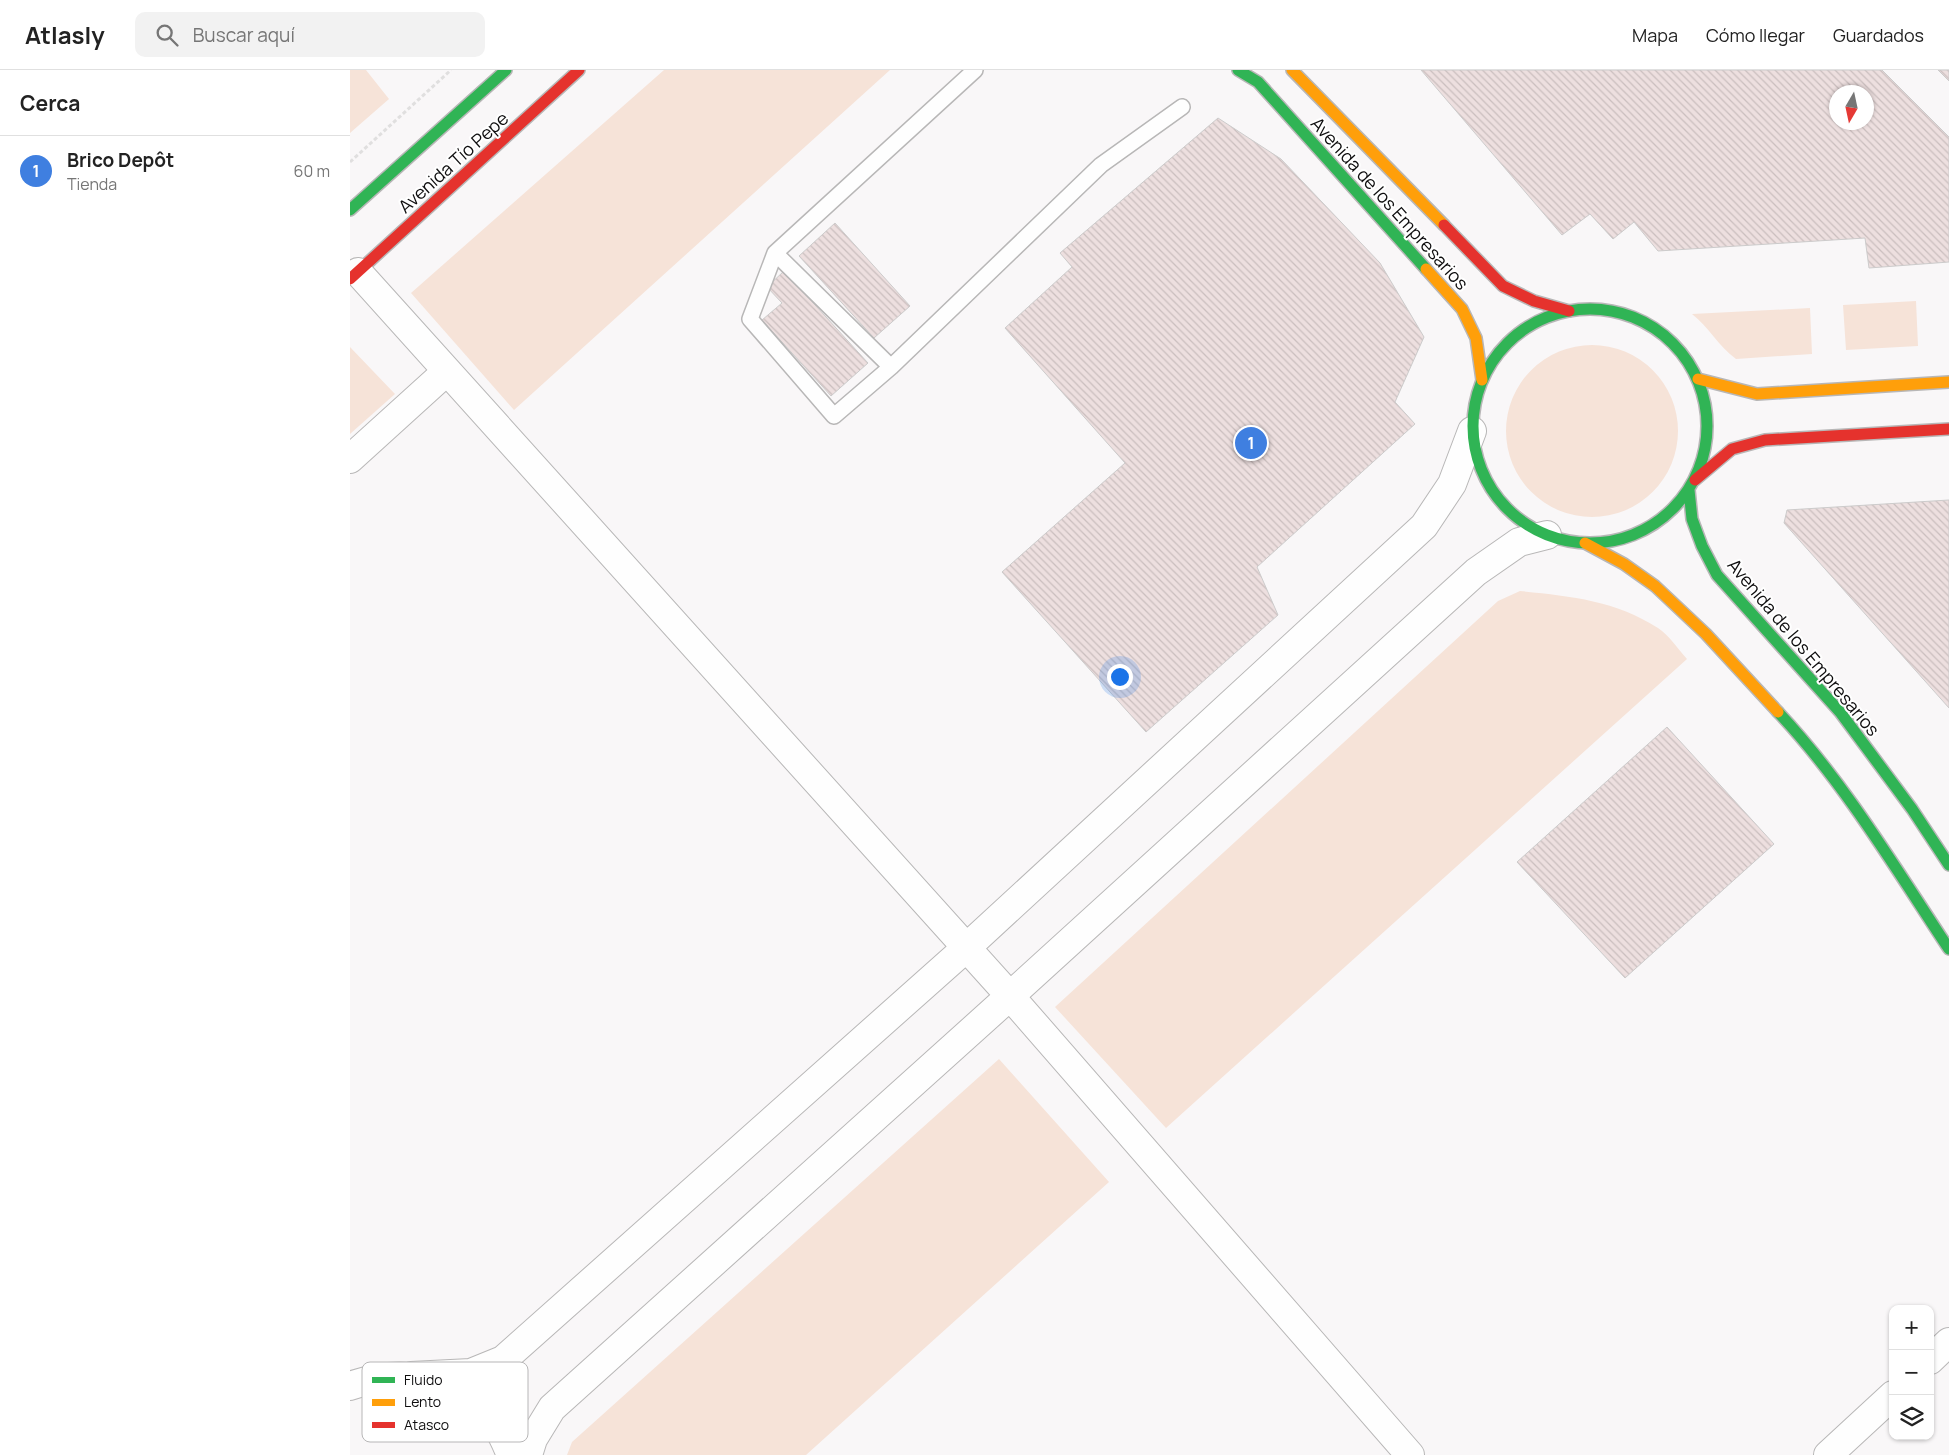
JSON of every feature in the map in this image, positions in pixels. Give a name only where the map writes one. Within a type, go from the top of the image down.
[{"type":"street","name":"Avenida Tío Pepe","points":[[350,210],[506,70]]},
{"type":"street","name":"Avenida Tío Pepe","points":[[354,276],[580,70]]},
{"type":"street","name":"Avenida de los Empresarios","points":[[1238,70],[1258,82],[1462,309],[1476,338],[1482,380]]},
{"type":"street","name":"Avenida de los Empresarios","points":[[1292,70],[1503,286],[1534,301],[1569,310]]},
{"type":"street","points":[[354,276],[447,371],[1010,996],[1410,1455]]},
{"type":"street","points":[[498,1362],[503,1360],[966,948],[1424,526],[1452,484],[1472,431],[1475,400],[1482,380],[1504,346],[1534,323],[1553,314],[1569,310],[1602,309],[1638,319],[1666,337],[1689,362],[1704,395],[1708,438],[1692,485]]},
{"type":"street","points":[[350,459],[447,371]]},
{"type":"street","points":[[1698,379],[1757,394],[1949,382]]},
{"type":"street","points":[[1472,431],[1478,461],[1487,484],[1509,511],[1528,526],[1547,535],[1561,540],[1585,543],[1612,542],[1635,535],[1668,514],[1692,485],[1732,449],[1765,440],[1949,428]]},
{"type":"street","name":"Avenida de los Empresarios","points":[[1692,485],[1692,519],[1702,546],[1717,575],[1840,712],[1912,809],[1949,865]]},
{"type":"street","points":[[528,1455],[533,1440],[552,1408],[1010,996],[1476,572],[1519,542],[1547,535]]},
{"type":"street","points":[[1585,543],[1624,564],[1655,586],[1706,634],[1802,737],[1876,838],[1949,949]]},
{"type":"street","points":[[1934,1356],[1949,1342]]},
{"type":"street","points":[[350,1386],[362,1382]]},
{"type":"street","points":[[1828,1455],[1889,1399]]},
{"type":"street","points":[[504,1442],[511,1455]]},
{"type":"lane","points":[[975,70],[775,253],[750,319],[834,416],[891,367],[1101,165],[1182,107]]},
{"type":"lane","points":[[775,253],[891,367]]},
{"type":"path","points":[[350,161],[451,70]]},
{"type":"shaded area","points":[[350,70],[366,70],[389,99],[350,133]]},
{"type":"shaded area","points":[[664,70],[890,70],[514,410],[411,293]]},
{"type":"shaded area","points":[[1916,301],[1918,346],[1846,350],[1843,305]]},
{"type":"shaded area","points":[[1810,308],[1812,354],[1736,359],[1692,314]]},
{"type":"shaded area","points":[[1600,345],[1617,348],[1633,355],[1647,364],[1659,376],[1675,406],[1678,431],[1677,448],[1672,464],[1659,486],[1647,498],[1617,514],[1584,517],[1567,514],[1551,507],[1537,498],[1525,486],[1509,456],[1506,423],[1509,406],[1516,390],[1525,376],[1537,364],[1567,348]]},
{"type":"shaded area","points":[[350,347],[395,394],[350,434]]},
{"type":"shaded area","points":[[1520,591],[1591,601],[1625,611],[1662,631],[1687,659],[1166,1128],[1055,1007],[1498,601]]},
{"type":"shaded area","points":[[999,1059],[1109,1182],[806,1455],[567,1455],[572,1442]]},
{"type":"building","points":[[1421,70],[1882,70],[1949,137],[1949,262],[1869,268],[1865,238],[1658,251],[1634,222],[1613,239],[1590,214],[1562,235]]},
{"type":"building","points":[[1938,70],[1949,70],[1949,81]]},
{"type":"building","points":[[1218,118],[1281,159],[1380,263],[1424,337],[1395,402],[1415,424],[1257,567],[1278,615],[1146,732],[1002,572],[1125,463],[1005,328],[1072,267],[1060,253]]},
{"type":"building","points":[[835,223],[910,306],[874,338],[799,256]]},
{"type":"building","points":[[784,271],[868,363],[831,396],[762,320],[782,303],[767,287]]},
{"type":"building","points":[[1949,500],[1949,708],[1784,523],[1787,510]]},
{"type":"building","points":[[1667,727],[1774,844],[1625,978],[1517,862]]},
{"type":"traffic: fast","points":[[350,210],[506,70]]},
{"type":"traffic: fast","points":[[1238,70],[1258,82],[1426,269]]},
{"type":"traffic: fast","points":[[1590,309],[1613,311],[1635,318],[1655,329],[1673,343],[1687,361],[1698,381],[1705,403],[1707,426],[1705,449],[1698,471],[1687,491],[1673,509],[1655,523],[1635,534],[1613,541],[1590,543],[1567,541],[1545,534],[1525,523],[1507,509],[1493,491],[1482,471],[1475,449],[1473,426],[1475,403],[1482,381],[1493,361],[1507,343],[1525,329],[1545,318],[1567,311],[1590,309]]},
{"type":"traffic: fast","points":[[1689,490],[1692,519],[1702,546],[1717,575],[1840,712],[1912,809],[1949,865]]},
{"type":"traffic: fast","points":[[1778,712],[1825,767],[1847,797],[1949,949]]},
{"type":"traffic: slow","points":[[1292,70],[1444,225]]},
{"type":"traffic: slow","points":[[1426,269],[1462,309],[1476,338],[1482,380]]},
{"type":"traffic: slow","points":[[1698,379],[1757,394],[1949,382]]},
{"type":"traffic: slow","points":[[1585,543],[1624,564],[1655,586],[1706,634],[1778,712]]},
{"type":"traffic: jam","points":[[350,279],[579,70]]},
{"type":"traffic: jam","points":[[1444,225],[1503,286],[1534,301],[1569,311]]},
{"type":"traffic: jam","points":[[1695,480],[1732,449],[1765,440],[1949,429]]},
{"type":"place","name":"Brico Depôt","points":[[1251,443]]}]
